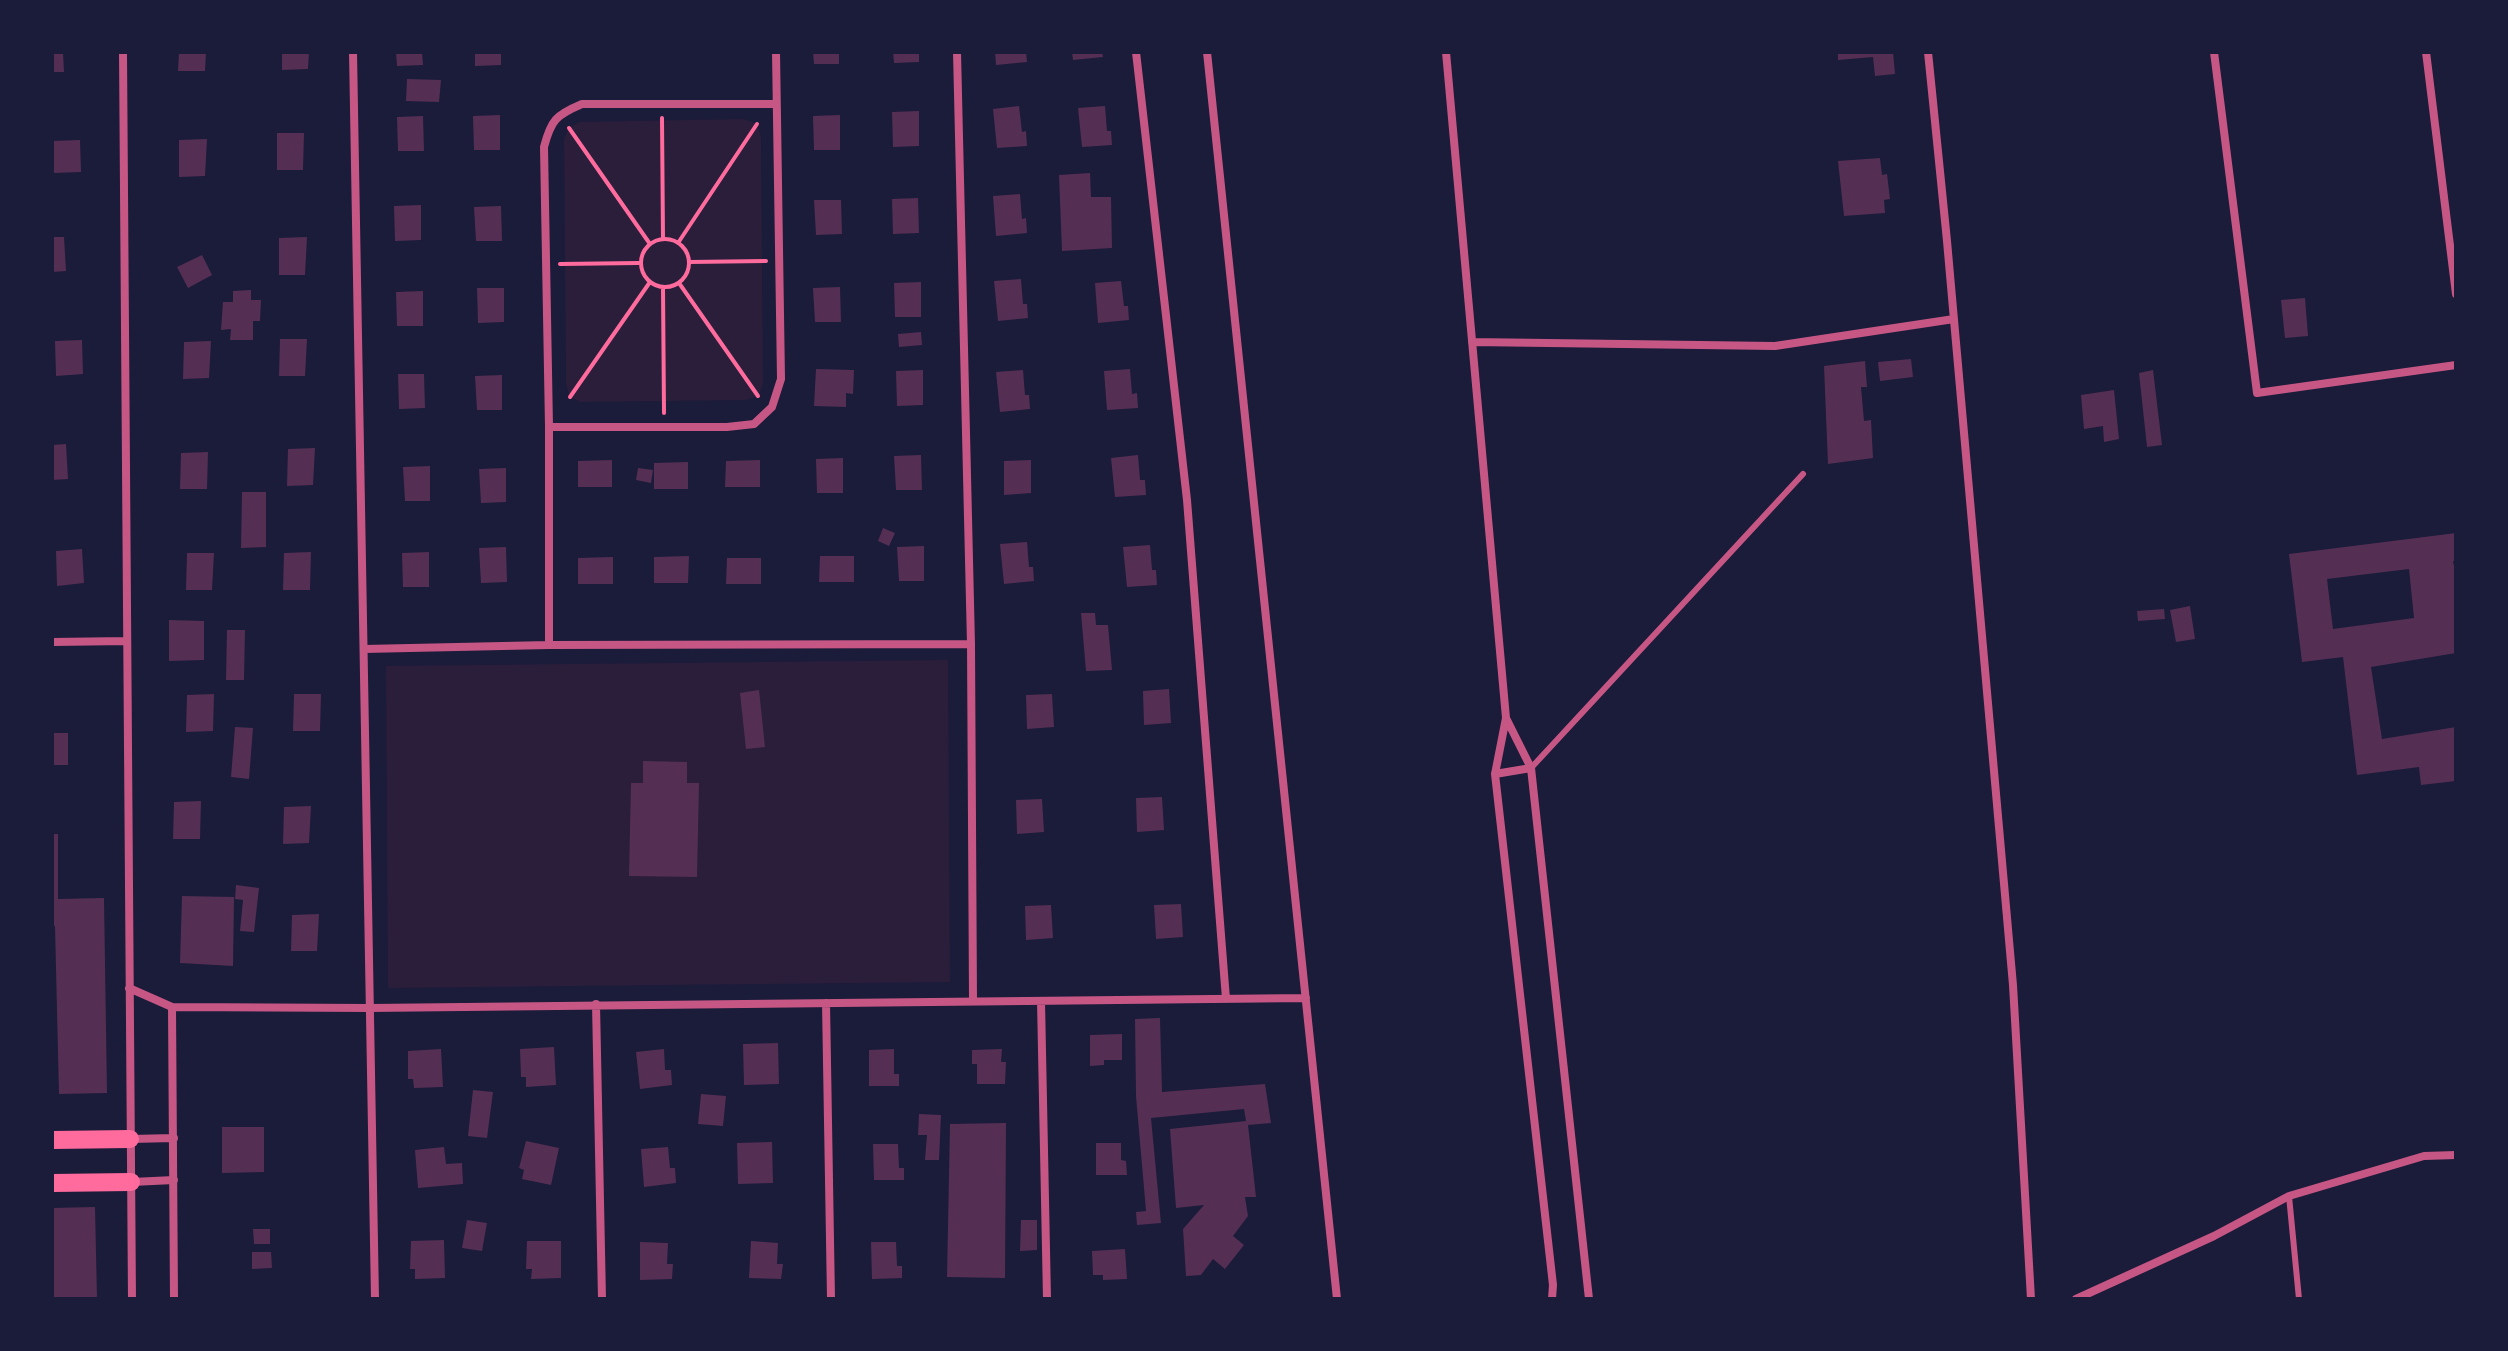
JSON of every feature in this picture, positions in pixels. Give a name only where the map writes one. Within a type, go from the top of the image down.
[{"type":"main road","points":[[52,1140],[130,1139]]},
{"type":"main road","points":[[52,1183],[131,1182]]},
{"type":"street","points":[[123,52],[132,1299]]},
{"type":"street","points":[[353,52],[375,1299]]},
{"type":"street","points":[[549,427],[727,427],[754,424],[772,407],[781,379],[776,52]]},
{"type":"street","points":[[957,52],[971,644],[973,1001]]},
{"type":"street","points":[[1136,52],[1187,500],[1226,999]]},
{"type":"street","points":[[1207,52],[1337,1299]]},
{"type":"street","points":[[1446,52],[1506,718],[1495,774],[1553,1285],[1552,1299]]},
{"type":"street","points":[[1928,52],[2013,985],[2031,1299]]},
{"type":"street","points":[[2214,52],[2257,393],[2456,365]]},
{"type":"street","points":[[2426,52],[2456,294]]},
{"type":"street","points":[[549,645],[544,147],[549,127],[561,113],[582,104],[776,104]]},
{"type":"street","points":[[1472,342],[1775,346],[1954,319]]},
{"type":"street","points":[[52,642],[127,641]]},
{"type":"street","points":[[364,649],[549,645],[971,644]]},
{"type":"street","points":[[1506,718],[1531,768],[1589,1299]]},
{"type":"street","points":[[1495,774],[1531,768]]},
{"type":"street","points":[[129,988],[172,1007],[370,1008],[1306,998]]},
{"type":"street","points":[[1041,1001],[1047,1299]]},
{"type":"street","points":[[826,1003],[831,1299]]},
{"type":"street","points":[[596,1004],[602,1299]]},
{"type":"street","points":[[172,1007],[174,1299]]},
{"type":"street","points":[[130,1139],[174,1138]]},
{"type":"street","points":[[2078,1299],[2214,1236],[2289,1196],[2424,1156],[2456,1155]]},
{"type":"street","points":[[131,1182],[174,1180]]},
{"type":"lane","points":[[1531,768],[1803,474]]},
{"type":"lane","points":[[2289,1196],[2299,1299]]},
{"type":"path","points":[[663,104],[663,239]]},
{"type":"path","points":[[678,243],[757,124]]},
{"type":"path","points":[[569,128],[650,244]]},
{"type":"path","points":[[663,239],[678,243],[689,262],[688,270],[679,283],[663,287],[650,282],[641,270],[645,250],[650,244],[663,239]]},
{"type":"path","points":[[689,262],[780,261]]},
{"type":"path","points":[[546,265],[641,263]]},
{"type":"path","points":[[570,397],[650,282]]},
{"type":"path","points":[[679,283],[758,396]]},
{"type":"path","points":[[663,287],[664,427]]},
{"type":"shaded area","points":[[744,119],[757,124],[761,136],[763,384],[758,396],[746,400],[581,402],[570,397],[566,384],[564,139],[569,128],[579,122]]},
{"type":"shaded area","points":[[948,660],[950,982],[388,988],[386,666]]},
{"type":"building","points":[[52,52],[63,52],[64,72],[52,72]]},
{"type":"building","points":[[179,52],[206,52],[205,71],[178,71]]},
{"type":"building","points":[[282,52],[309,52],[308,69],[282,70]]},
{"type":"building","points":[[396,52],[422,52],[423,65],[397,66]]},
{"type":"building","points":[[475,52],[501,52],[501,65],[475,66]]},
{"type":"building","points":[[813,52],[839,52],[839,64],[814,64]]},
{"type":"building","points":[[893,52],[919,52],[919,62],[894,63]]},
{"type":"building","points":[[995,52],[1026,52],[1027,62],[996,65]]},
{"type":"building","points":[[1072,52],[1102,52],[1103,57],[1073,60]]},
{"type":"building","points":[[1838,52],[1893,52],[1895,74],[1875,76],[1873,57],[1838,60]]},
{"type":"building","points":[[407,79],[441,80],[439,102],[406,101]]},
{"type":"building","points":[[1019,106],[1027,146],[997,148],[993,109]]},
{"type":"building","points":[[1105,106],[1107,131],[1111,131],[1112,145],[1082,147],[1078,108]]},
{"type":"building","points":[[919,111],[919,146],[893,147],[892,112]]},
{"type":"building","points":[[500,115],[500,150],[474,150],[473,116]]},
{"type":"building","points":[[840,115],[840,150],[814,150],[813,116]]},
{"type":"building","points":[[423,116],[424,151],[398,151],[397,117]]},
{"type":"building","points":[[277,133],[304,133],[303,170],[277,170]]},
{"type":"building","points":[[207,139],[205,176],[179,177],[179,140]]},
{"type":"building","points":[[80,140],[81,172],[52,173],[52,141]]},
{"type":"building","points":[[1880,158],[1882,175],[1887,174],[1890,199],[1884,200],[1885,213],[1844,216],[1838,161]]},
{"type":"building","points":[[1090,173],[1091,197],[1111,197],[1112,248],[1062,251],[1059,175]]},
{"type":"building","points":[[1020,194],[1022,219],[1026,218],[1027,233],[996,236],[993,196]]},
{"type":"building","points":[[918,198],[919,233],[893,234],[892,199]]},
{"type":"building","points":[[814,200],[841,200],[842,234],[816,235]]},
{"type":"building","points":[[421,205],[421,240],[395,241],[394,206]]},
{"type":"building","points":[[501,206],[502,241],[476,241],[474,207]]},
{"type":"building","points":[[52,237],[64,237],[66,271],[52,272]]},
{"type":"building","points":[[307,237],[305,275],[279,275],[279,238]]},
{"type":"building","points":[[202,255],[212,275],[188,288],[177,267]]},
{"type":"building","points":[[1021,279],[1023,304],[1027,304],[1028,318],[998,321],[994,281]]},
{"type":"building","points":[[1121,281],[1129,320],[1098,323],[1095,283]]},
{"type":"building","points":[[921,282],[921,317],[895,317],[894,283]]},
{"type":"building","points":[[840,287],[841,322],[815,322],[813,288]]},
{"type":"building","points":[[477,288],[504,288],[504,322],[478,323]]},
{"type":"building","points":[[251,290],[251,300],[261,300],[260,321],[253,321],[253,340],[230,340],[231,329],[221,330],[223,302],[233,302],[233,291]]},
{"type":"building","points":[[423,291],[423,326],[397,326],[396,292]]},
{"type":"building","points":[[2305,298],[2308,336],[2285,338],[2281,300]]},
{"type":"building","points":[[921,332],[922,345],[899,347],[898,334]]},
{"type":"building","points":[[280,339],[307,339],[305,376],[279,376]]},
{"type":"building","points":[[82,340],[83,374],[56,376],[55,341]]},
{"type":"building","points":[[211,341],[209,378],[183,379],[184,342]]},
{"type":"building","points":[[1911,359],[1913,377],[1880,381],[1878,362]]},
{"type":"building","points":[[1865,361],[1867,387],[1861,387],[1864,421],[1871,420],[1873,458],[1828,464],[1824,366]]},
{"type":"building","points":[[816,369],[854,370],[853,394],[846,393],[846,407],[814,406]]},
{"type":"building","points":[[1130,369],[1132,394],[1137,393],[1138,408],[1107,410],[1104,371]]},
{"type":"building","points":[[923,370],[923,405],[897,406],[896,371]]},
{"type":"building","points":[[1023,370],[1025,395],[1029,395],[1030,409],[1000,412],[996,372]]},
{"type":"building","points":[[2153,370],[2162,445],[2147,447],[2139,373]]},
{"type":"building","points":[[398,374],[424,374],[425,408],[399,409]]},
{"type":"building","points":[[502,375],[502,410],[477,410],[475,376]]},
{"type":"building","points":[[2114,390],[2119,439],[2104,442],[2103,426],[2084,429],[2081,395]]},
{"type":"building","points":[[66,444],[68,479],[52,480],[52,445]]},
{"type":"building","points":[[315,448],[313,485],[287,486],[288,449]]},
{"type":"building","points":[[208,452],[207,489],[180,489],[181,453]]},
{"type":"building","points":[[921,455],[922,490],[896,490],[894,456]]},
{"type":"building","points":[[1138,455],[1140,480],[1145,480],[1146,495],[1115,497],[1111,458]]},
{"type":"building","points":[[843,458],[843,493],[817,493],[816,459]]},
{"type":"building","points":[[612,460],[612,487],[578,487],[578,461]]},
{"type":"building","points":[[760,460],[760,487],[725,487],[726,461]]},
{"type":"building","points":[[1031,460],[1031,493],[1004,495],[1004,461]]},
{"type":"building","points":[[688,462],[688,489],[654,489],[654,463]]},
{"type":"building","points":[[430,466],[430,501],[405,501],[403,467]]},
{"type":"building","points":[[506,468],[506,502],[481,503],[479,469]]},
{"type":"building","points":[[638,468],[653,470],[651,483],[636,480]]},
{"type":"building","points":[[242,492],[266,492],[266,547],[241,548]]},
{"type":"building","points":[[883,528],[895,533],[889,546],[878,541]]},
{"type":"building","points":[[2456,533],[2456,561],[2453,561],[2456,577],[2456,653],[2371,667],[2382,739],[2456,727],[2456,781],[2421,785],[2419,767],[2357,775],[2343,657],[2302,662],[2289,554]],"holes":[[[2409,569],[2414,618],[2333,629],[2327,579]]]},
{"type":"building","points":[[1027,542],[1029,567],[1033,567],[1034,581],[1004,584],[1000,544]]},
{"type":"building","points":[[1150,545],[1157,585],[1127,587],[1123,547]]},
{"type":"building","points":[[924,546],[924,581],[899,581],[897,547]]},
{"type":"building","points":[[506,547],[507,582],[481,583],[479,548]]},
{"type":"building","points":[[82,549],[84,583],[57,586],[56,551]]},
{"type":"building","points":[[311,552],[310,590],[283,590],[284,553]]},
{"type":"building","points":[[429,552],[429,587],[403,587],[402,553]]},
{"type":"building","points":[[187,553],[214,553],[212,590],[186,590]]},
{"type":"building","points":[[689,556],[688,583],[654,583],[654,557]]},
{"type":"building","points":[[820,556],[854,556],[854,582],[819,582]]},
{"type":"building","points":[[613,557],[613,584],[578,584],[578,558]]},
{"type":"building","points":[[727,558],[761,558],[761,584],[726,584]]},
{"type":"building","points":[[2190,606],[2195,639],[2176,642],[2170,610]]},
{"type":"building","points":[[2164,609],[2165,619],[2138,621],[2137,611]]},
{"type":"building","points":[[1081,613],[1095,613],[1096,625],[1108,625],[1112,670],[1086,671]]},
{"type":"building","points":[[169,620],[204,621],[204,660],[169,661]]},
{"type":"building","points":[[227,630],[245,630],[244,680],[226,680]]},
{"type":"building","points":[[1169,689],[1171,723],[1144,725],[1143,691]]},
{"type":"building","points":[[759,690],[765,747],[746,749],[740,693]]},
{"type":"building","points":[[214,694],[213,731],[186,732],[187,695]]},
{"type":"building","points":[[294,694],[321,694],[320,731],[293,731]]},
{"type":"building","points":[[1052,694],[1054,727],[1027,729],[1026,695]]},
{"type":"building","points":[[235,727],[253,728],[249,779],[231,777]]},
{"type":"building","points":[[52,733],[68,733],[68,765],[52,765]]},
{"type":"building","points":[[643,761],[687,762],[687,783],[699,783],[697,877],[629,876],[631,783],[643,783]]},
{"type":"building","points":[[1162,797],[1164,830],[1137,832],[1136,798]]},
{"type":"building","points":[[1042,799],[1044,832],[1017,834],[1016,800]]},
{"type":"building","points":[[201,801],[200,839],[173,839],[174,802]]},
{"type":"building","points":[[311,806],[309,843],[283,844],[284,807]]},
{"type":"building","points":[[52,834],[58,834],[58,899],[104,898],[107,1093],[59,1094],[55,926],[52,926]]},
{"type":"building","points":[[236,885],[259,888],[254,932],[240,931],[243,900],[235,899]]},
{"type":"building","points":[[182,896],[234,897],[233,966],[180,963]]},
{"type":"building","points":[[1181,904],[1183,937],[1156,939],[1154,905]]},
{"type":"building","points":[[1051,905],[1053,938],[1026,940],[1025,906]]},
{"type":"building","points":[[319,914],[317,951],[291,951],[292,915]]},
{"type":"building","points":[[1160,1018],[1162,1092],[1265,1084],[1271,1123],[1248,1125],[1256,1197],[1245,1197],[1248,1216],[1233,1236],[1244,1245],[1225,1269],[1213,1259],[1201,1275],[1186,1276],[1183,1229],[1204,1205],[1176,1208],[1170,1129],[1246,1121],[1244,1109],[1151,1118],[1161,1223],[1137,1225],[1136,1212],[1146,1211],[1136,1096],[1135,1019]]},
{"type":"building","points":[[1122,1034],[1122,1060],[1104,1060],[1104,1065],[1090,1066],[1090,1035]]},
{"type":"building","points":[[778,1043],[779,1084],[744,1085],[743,1044]]},
{"type":"building","points":[[554,1047],[556,1085],[526,1087],[526,1077],[521,1077],[520,1049]]},
{"type":"building","points":[[441,1049],[443,1087],[414,1088],[413,1079],[408,1079],[408,1051]]},
{"type":"building","points":[[664,1049],[665,1070],[671,1070],[672,1085],[640,1089],[636,1052]]},
{"type":"building","points":[[894,1049],[894,1074],[899,1074],[899,1086],[869,1086],[869,1050]]},
{"type":"building","points":[[1002,1049],[1001,1062],[1006,1062],[1005,1084],[977,1084],[977,1064],[972,1064],[972,1050]]},
{"type":"building","points":[[473,1090],[493,1092],[487,1138],[468,1136]]},
{"type":"building","points":[[701,1094],[726,1096],[723,1126],[698,1124]]},
{"type":"building","points":[[919,1114],[941,1115],[939,1160],[925,1160],[927,1135],[918,1135]]},
{"type":"building","points":[[1006,1123],[1005,1278],[947,1277],[950,1124]]},
{"type":"building","points":[[222,1127],[264,1127],[264,1172],[222,1173]]},
{"type":"building","points":[[526,1141],[559,1148],[551,1185],[522,1179],[524,1170],[519,1168]]},
{"type":"building","points":[[772,1142],[773,1183],[738,1184],[737,1143]]},
{"type":"building","points":[[1096,1143],[1121,1143],[1121,1160],[1126,1161],[1127,1175],[1096,1175]]},
{"type":"building","points":[[873,1144],[898,1144],[899,1168],[904,1168],[904,1180],[874,1180]]},
{"type":"building","points":[[444,1147],[446,1164],[462,1163],[463,1184],[418,1188],[415,1150]]},
{"type":"building","points":[[668,1147],[670,1168],[675,1168],[676,1183],[644,1187],[641,1149]]},
{"type":"building","points":[[95,1207],[97,1299],[52,1299],[52,1208]]},
{"type":"building","points":[[467,1220],[487,1223],[482,1251],[462,1248]]},
{"type":"building","points":[[1021,1220],[1037,1220],[1037,1250],[1020,1251]]},
{"type":"building","points":[[253,1229],[270,1229],[270,1244],[254,1244]]},
{"type":"building","points":[[444,1240],[445,1278],[415,1279],[415,1269],[410,1269],[411,1241]]},
{"type":"building","points":[[527,1241],[561,1241],[561,1278],[531,1279],[532,1269],[526,1269]]},
{"type":"building","points":[[751,1241],[778,1243],[777,1264],[783,1264],[781,1279],[749,1278]]},
{"type":"building","points":[[640,1242],[668,1243],[667,1264],[673,1264],[672,1279],[640,1280]]},
{"type":"building","points":[[871,1242],[896,1242],[897,1266],[902,1266],[902,1278],[872,1279]]},
{"type":"building","points":[[1125,1249],[1127,1279],[1103,1280],[1103,1275],[1093,1275],[1092,1251]]},
{"type":"building","points":[[252,1252],[271,1252],[272,1268],[252,1269]]}]
